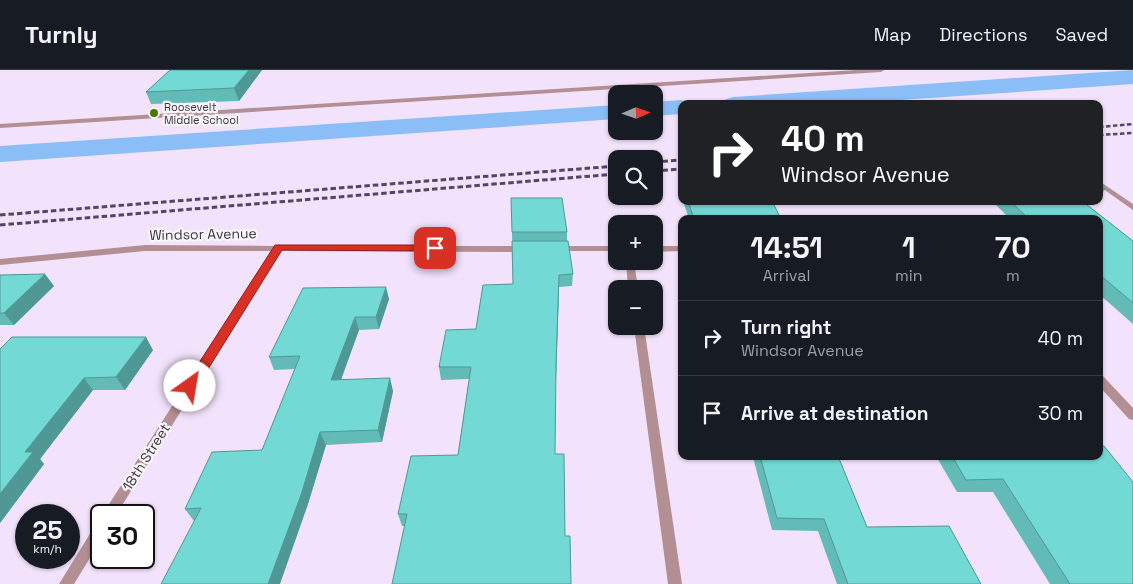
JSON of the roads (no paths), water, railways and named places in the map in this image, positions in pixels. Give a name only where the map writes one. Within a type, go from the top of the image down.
[{"type":"street","points":[[0,126],[881,70]]},
{"type":"street","points":[[1103,186],[1131,205]]},
{"type":"street","name":"18th Street","points":[[116,504],[279,247]]},
{"type":"street","name":"Windsor Avenue","points":[[0,262],[145,248],[532,249]]},
{"type":"street","points":[[542,249],[608,249]]},
{"type":"street","points":[[663,249],[678,249]]},
{"type":"street","points":[[640,335],[675,584]]},
{"type":"street","points":[[1103,383],[1133,416]]},
{"type":"street","points":[[66,584],[90,546]]},
{"type":"waterway","points":[[793,100],[1133,77]]},
{"type":"waterway","points":[[663,108],[678,107]]},
{"type":"waterway","points":[[0,154],[608,113]]},
{"type":"railway","points":[[1103,127],[1133,124]]},
{"type":"railway","points":[[1103,135],[1133,133]]},
{"type":"railway","points":[[663,161],[678,160]]},
{"type":"railway","points":[[0,215],[608,167]]},
{"type":"railway","points":[[663,170],[678,169]]},
{"type":"railway","points":[[0,225],[608,175]]},
{"type":"place","name":"Roosevelt Middle School","points":[[154,113]]}]
